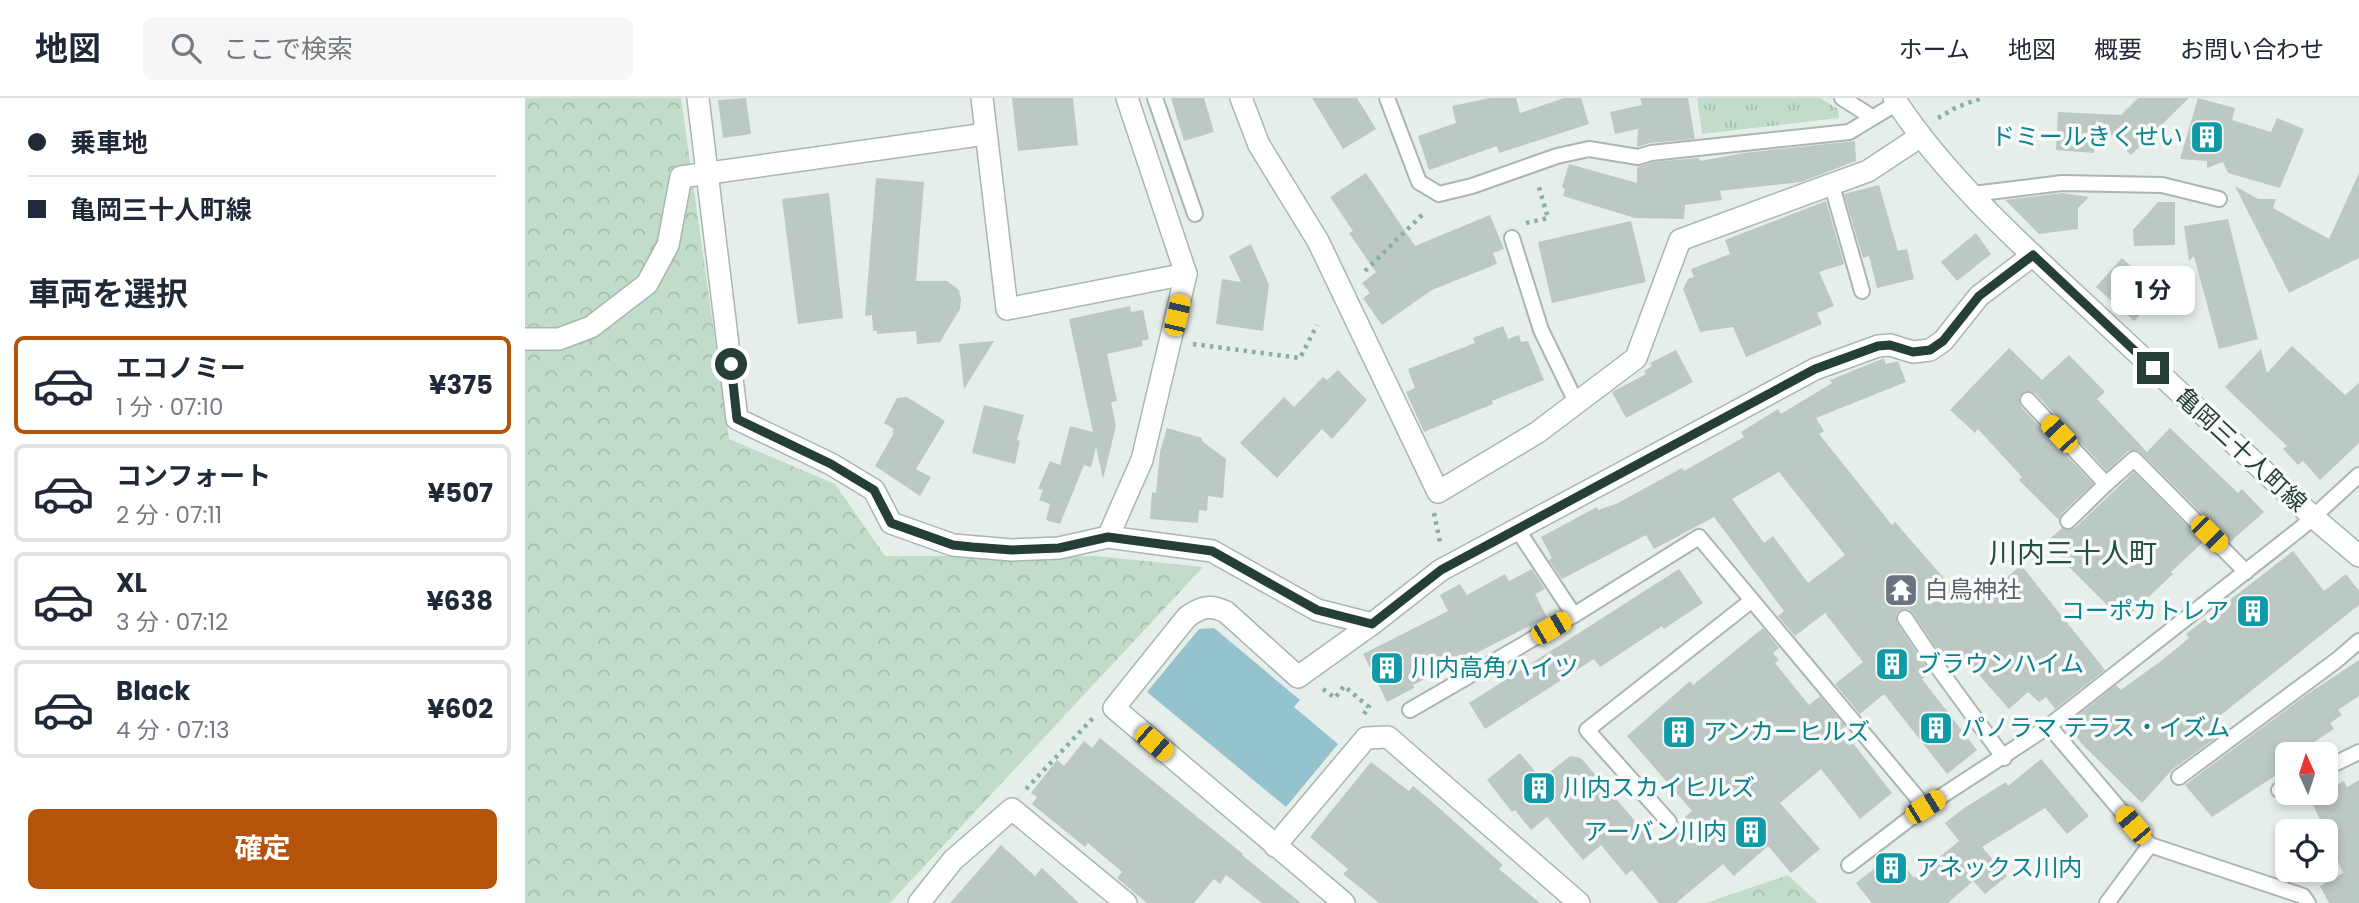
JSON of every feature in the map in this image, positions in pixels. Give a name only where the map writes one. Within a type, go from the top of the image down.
[{"type":"street","points":[[698,98],[737,419],[831,464],[874,490],[891,523],[953,545],[1012,550],[1059,548],[1108,537],[1212,551],[1317,610],[1372,624]]},
{"type":"street","points":[[982,98],[1007,309],[1186,274]]},
{"type":"street","points":[[1108,537],[1142,460],[1186,274],[1127,98]]},
{"type":"street","points":[[1241,98],[1259,145],[1318,241],[1438,492],[1538,432],[1636,358],[1680,240],[1868,171],[1927,129]]},
{"type":"street","name":"亀岡三十人町線","points":[[1896,101],[1927,129],[1973,194],[2033,255],[2313,517],[2359,556]]},
{"type":"street","points":[[525,339],[559,339],[591,327],[647,284],[668,245],[681,177],[986,134]]},
{"type":"street","points":[[1344,903],[1114,708],[1187,617],[1200,608],[1214,606],[1226,612],[1298,677],[1441,570],[1815,369],[1878,346],[1890,345],[1913,352],[1930,350],[1943,341],[1979,296],[2033,255]]},
{"type":"street","points":[[1275,846],[1366,738],[1388,737],[1579,903]]},
{"type":"street","points":[[919,903],[953,860],[1012,809],[1126,903]]},
{"type":"lane","points":[[1155,98],[1195,214]]},
{"type":"lane","points":[[1387,98],[1419,182],[1439,194],[1472,186],[1557,156],[1589,149],[1638,157],[1651,153],[1849,132],[1896,101]]},
{"type":"lane","points":[[1842,98],[1872,117]]},
{"type":"lane","points":[[1973,194],[2062,183],[2162,185],[2219,199]]},
{"type":"lane","points":[[1832,186],[1862,291]]},
{"type":"lane","points":[[1515,232],[1541,330],[1576,402]]},
{"type":"lane","points":[[2028,400],[2106,484]]},
{"type":"lane","points":[[2068,521],[2134,459],[2246,572]]},
{"type":"lane","points":[[1849,865],[1925,807],[2004,758],[2049,726],[2246,572],[2359,475]]},
{"type":"lane","points":[[1517,529],[1574,615]]},
{"type":"lane","points":[[1410,710],[1574,615],[1699,537],[1925,807]]},
{"type":"lane","points":[[1669,822],[1587,730],[1751,601]]},
{"type":"lane","points":[[1905,618],[2004,758]]},
{"type":"lane","points":[[2179,777],[2359,641]]},
{"type":"lane","points":[[2049,726],[2150,845],[2303,896],[2308,903]]},
{"type":"lane","points":[[2338,762],[2359,752]]},
{"type":"lane","points":[[2107,903],[2150,845]]},
{"type":"path","points":[[1927,129],[1957,107],[1982,98]]},
{"type":"path","points":[[1515,232],[1548,218],[1536,178]]},
{"type":"path","points":[[1366,271],[1423,214]]},
{"type":"path","points":[[1189,344],[1300,358],[1317,325]]},
{"type":"path","points":[[1433,510],[1441,547]]},
{"type":"path","points":[[1330,694],[1335,698],[1344,686],[1369,707],[1365,713]]},
{"type":"path","points":[[1038,774],[1092,718]]},
{"type":"green space","points":[[525,98],[681,98],[729,439],[835,484],[885,556],[1096,556],[1203,567],[890,903],[525,903]]},
{"type":"green space","points":[[1697,98],[1820,98],[1838,109],[1839,118],[1702,134]]},
{"type":"green space","points":[[1788,875],[1818,903],[1706,903]]},
{"type":"water","points":[[1214,628],[1300,700],[1294,707],[1338,744],[1286,807],[1147,692],[1199,629]]},
{"type":"building","points":[[746,98],[751,134],[723,138],[718,100]]},
{"type":"building","points":[[1012,98],[1073,98],[1078,145],[1018,151]]},
{"type":"building","points":[[1171,98],[1204,98],[1214,132],[1184,141]]},
{"type":"building","points":[[1312,98],[1357,98],[1376,129],[1343,149]]},
{"type":"building","points":[[1490,98],[1516,98],[1520,113],[1564,98],[1581,98],[1589,124],[1499,153],[1497,146],[1429,170],[1418,136],[1456,123],[1452,106]]},
{"type":"building","points":[[1640,98],[1688,98],[1695,139],[1650,143],[1637,147],[1638,129],[1615,134],[1610,112],[1642,105]]},
{"type":"building","points":[[2138,98],[2189,98],[2131,155],[2096,120],[2094,153],[2056,150],[2058,112],[2121,115]]},
{"type":"building","points":[[2198,98],[2235,108],[2232,120],[2271,132],[2277,118],[2304,129],[2280,188],[2228,173],[2223,162],[2207,168],[2207,161],[2180,159]]},
{"type":"building","points":[[1855,141],[1856,161],[1801,182],[1720,191],[1722,200],[1685,205],[1684,219],[1635,218],[1563,196],[1565,189],[1562,187],[1569,164],[1637,183],[1637,167],[1653,162],[1699,158],[1700,161],[1744,153]]},
{"type":"building","points":[[1366,173],[1415,246],[1490,215],[1504,249],[1493,253],[1497,264],[1432,290],[1382,325],[1363,298],[1370,293],[1362,283],[1376,272],[1349,233],[1353,231],[1330,197]]},
{"type":"building","points":[[2359,173],[2359,258],[2289,293],[2235,186],[2258,199],[2276,199],[2273,208],[2329,239]]},
{"type":"building","points":[[876,178],[924,182],[916,281],[947,281],[959,290],[961,300],[960,309],[940,342],[917,344],[916,331],[877,334],[877,331],[873,331],[872,315],[865,316]]},
{"type":"building","points":[[1879,185],[1898,251],[1907,249],[1914,279],[1877,288],[1869,256],[1863,258],[1844,194]]},
{"type":"building","points":[[829,193],[843,318],[798,324],[782,199]]},
{"type":"building","points":[[2062,193],[2089,197],[2078,208],[2078,229],[2039,234],[2005,200]]},
{"type":"building","points":[[1826,201],[1844,264],[1819,272],[1834,306],[1817,313],[1822,324],[1746,357],[1733,327],[1700,332],[1683,289],[1688,279],[1694,277],[1691,269],[1730,254],[1725,240]]},
{"type":"building","points":[[2158,202],[2175,202],[2175,245],[2134,246],[2133,230]]},
{"type":"building","points":[[2228,219],[2258,339],[2219,349],[2194,256],[2189,261],[2184,226]]},
{"type":"building","points":[[1631,221],[1646,282],[1552,303],[1538,242]]},
{"type":"building","points":[[1976,233],[1991,254],[1957,281],[1941,262]]},
{"type":"building","points":[[1251,244],[1269,285],[1263,331],[1216,324],[1222,279],[1241,282],[1229,256]]},
{"type":"building","points":[[2122,258],[2160,293],[2134,321],[2096,287]]},
{"type":"building","points":[[1130,306],[1131,312],[1143,310],[1149,339],[1142,341],[1143,346],[1107,354],[1117,401],[1111,402],[1116,426],[1103,479],[1096,447],[1091,467],[1084,465],[1060,524],[1046,520],[1050,504],[1039,500],[1043,490],[1038,489],[1050,461],[1060,465],[1070,426],[1093,432],[1069,319]]},
{"type":"building","points":[[1503,326],[1508,339],[1519,335],[1521,342],[1528,341],[1544,380],[1424,432],[1406,392],[1415,388],[1408,369],[1475,343],[1473,338]]},
{"type":"building","points":[[994,341],[964,389],[959,344]]},
{"type":"building","points":[[2292,346],[2345,395],[2359,383],[2359,443],[2320,480],[2303,461],[2298,465],[2283,449],[2287,446],[2225,387],[2261,349],[2267,373]]},
{"type":"building","points":[[2009,348],[2042,380],[2069,355],[2105,392],[2097,399],[2147,452],[2170,428],[2238,493],[2242,489],[2264,512],[2230,542],[2140,452],[2128,451],[2107,471],[2035,393],[2025,391],[2019,398],[2021,407],[2093,484],[2061,514],[2059,520],[2019,480],[2022,477],[1978,429],[1975,433],[1950,410]]},
{"type":"building","points":[[1676,350],[1693,382],[1626,418],[1612,392],[1646,374],[1644,371],[1652,366],[1650,363]]},
{"type":"building","points":[[1882,359],[1886,364],[1898,361],[1906,382],[1816,418],[1824,431],[1819,434],[1892,525],[1895,522],[1949,584],[1960,576],[1980,601],[2021,565],[2105,670],[2055,709],[2046,697],[2039,702],[2028,692],[2009,709],[1958,651],[1945,661],[1913,613],[1909,609],[1900,610],[1896,614],[1897,623],[1930,673],[1922,679],[1977,750],[1947,774],[1884,694],[1860,714],[1835,684],[1863,662],[1825,613],[1795,636],[1778,616],[1784,611],[1714,517],[1654,549],[1646,535],[1562,579],[1549,560],[1552,558],[1541,537],[1597,507],[1598,510],[1616,504],[1682,468],[1684,471],[1744,437],[1741,432],[1778,409],[1781,414],[1832,383],[1830,380]],"holes":[[[1779,472],[1845,555],[1808,583],[1773,536],[1764,543],[1732,499]]]},
{"type":"building","points":[[1338,370],[1367,400],[1332,439],[1322,429],[1277,478],[1240,443],[1284,397],[1294,407],[1323,377],[1327,380]]},
{"type":"building","points":[[907,397],[945,421],[916,469],[931,477],[920,496],[875,466],[894,433],[894,429],[884,423],[897,398]]},
{"type":"building","points":[[984,405],[1024,415],[1017,440],[1020,441],[1015,464],[972,453]]},
{"type":"building","points":[[1167,428],[1202,438],[1202,441],[1226,459],[1223,498],[1208,496],[1207,511],[1199,510],[1198,523],[1150,519],[1152,492],[1156,493],[1160,452]]},
{"type":"building","points":[[2134,472],[2203,542],[2123,621],[2045,543],[2062,528],[2075,528]]},
{"type":"building","points":[[2293,551],[2324,591],[2346,574],[2359,591],[2359,605],[2212,722],[2221,734],[2173,769],[2142,803],[2082,744],[2067,724],[2116,685],[2121,690],[2165,658],[2189,638],[2186,634]]},
{"type":"building","points":[[1532,569],[1545,589],[1535,594],[1547,617],[1413,685],[1414,688],[1387,702],[1363,654],[1448,611],[1440,595],[1460,584],[1467,595],[1505,574],[1509,581]]},
{"type":"building","points":[[1679,569],[1703,603],[1664,629],[1662,626],[1600,667],[1594,659],[1485,729],[1469,703]]},
{"type":"building","points":[[1763,628],[1779,648],[1773,653],[1779,660],[1775,663],[1809,705],[1820,696],[1845,726],[1842,729],[1892,793],[1860,819],[1821,769],[1780,803],[1820,849],[1791,873],[1768,846],[1734,876],[1723,864],[1676,903],[1659,903],[1632,870],[1626,875],[1601,845],[1583,860],[1547,817],[1531,830],[1515,810],[1512,812],[1487,780],[1520,753],[1541,779],[1570,756],[1581,758],[1654,843],[1669,831],[1675,830],[1678,823],[1692,811],[1627,736],[1690,681],[1693,685]]},
{"type":"building","points":[[2359,660],[2359,696],[2338,710],[2342,715],[2330,723],[2334,729],[2314,742],[2275,742],[2275,776],[2212,817],[2185,785],[2306,695]]},
{"type":"building","points":[[1100,738],[1301,903],[1262,903],[1226,875],[1220,884],[1214,879],[1194,903],[1147,903],[1117,878],[1122,872],[1088,843],[1085,847],[1032,804],[1037,797],[1031,793],[1057,760],[1064,766],[1084,741],[1092,748]]},
{"type":"building","points":[[2041,759],[2089,816],[2067,834],[2045,808],[1982,847],[2007,876],[1985,894],[1973,881],[1948,903],[1872,903],[1856,883],[1894,853],[1914,878],[1959,841],[1945,823],[2006,782],[2008,786]]},
{"type":"building","points":[[1371,762],[1409,791],[1413,786],[1430,800],[1503,865],[1499,869],[1540,903],[1379,903],[1343,874],[1348,869],[1310,837]]},
{"type":"building","points":[[2359,780],[2359,903],[2329,903],[2320,886],[2327,882],[2338,882],[2338,876],[2343,873],[2338,861],[2338,819],[2320,819],[2313,805],[2338,805],[2338,784],[2344,781],[2347,787]]},
{"type":"building","points":[[1001,845],[1035,876],[1042,868],[1079,903],[950,903]]},
{"type":"place","name":"ドミールきくせい","points":[[2207,137]]},
{"type":"place","name":"白鳥神社","points":[[1901,590]]},
{"type":"place","name":"コーポカトレア","points":[[2253,611]]},
{"type":"place","name":"ブラウンハイム","points":[[1892,664]]},
{"type":"place","name":"川内高角ハイツ","points":[[1387,668]]},
{"type":"place","name":"パノラマ テラス・イズム","points":[[1936,728]]},
{"type":"place","name":"アンカーヒルズ","points":[[1679,732]]},
{"type":"place","name":"川内スカイヒルズ","points":[[1539,788]]},
{"type":"place","name":"アーバン川内","points":[[1751,832]]},
{"type":"place","name":"アネックス川内","points":[[1891,868]]},
{"type":"district","name":"川内三十人町","points":[[2073,553]]},
{"type":"route","points":[[731,364],[737,419],[831,464],[874,490],[891,523],[953,545],[972,547],[1012,550],[1059,548],[1108,537],[1212,551],[1317,610],[1372,624],[1441,570],[1815,369],[1878,346],[1890,345],[1913,352],[1930,350],[1943,341],[1979,296],[2033,255],[2153,368]]}]
